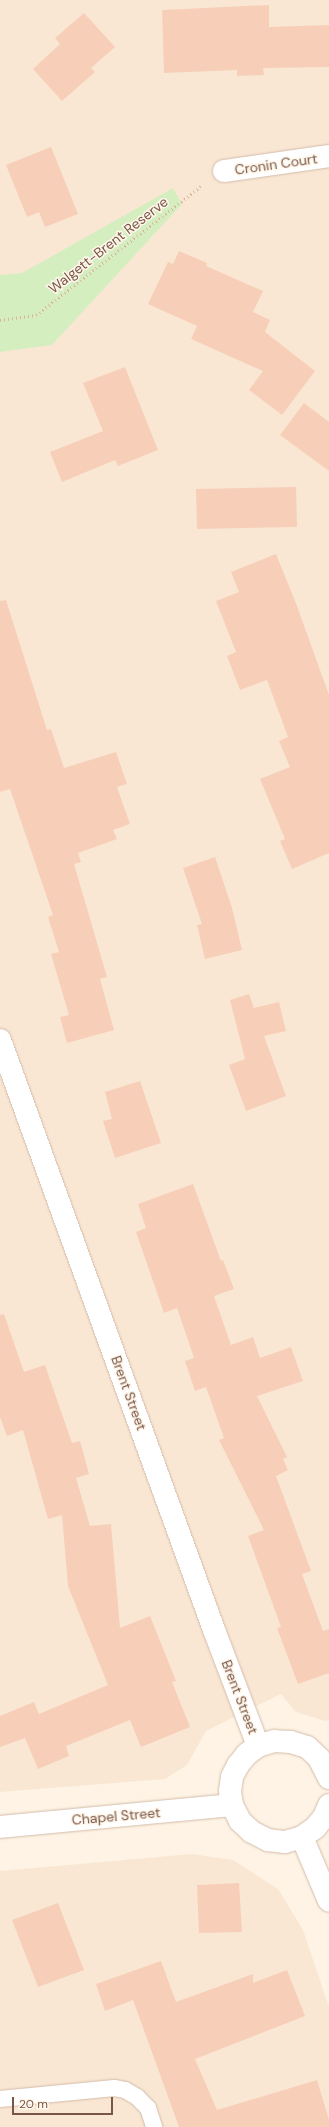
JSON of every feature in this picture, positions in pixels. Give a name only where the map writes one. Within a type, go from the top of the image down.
[{"type":"street","name":"Cronin Court","points":[[224,171],[329,156]]},
{"type":"street","name":"Brent Street","points":[[0,1040],[214,1630],[258,1746]]},
{"type":"street","points":[[329,1774],[319,1758],[306,1747],[291,1742],[274,1741],[258,1746],[242,1759],[232,1777],[230,1791],[232,1805],[244,1825],[252,1832],[268,1840],[285,1842],[302,1837],[315,1828],[324,1816],[329,1805]]},
{"type":"street","name":"Chapel Street","points":[[0,1827],[232,1805]]},
{"type":"street","points":[[302,1837],[329,1901]]},
{"type":"lane","points":[[0,2099],[114,2088],[125,2090],[137,2097],[148,2108],[154,2127]]},
{"type":"path","name":"Walgett-Brent Reserve","points":[[0,320],[36,315],[183,199],[224,171]]},
{"type":"shaded area","points":[[0,0],[329,0],[329,1720],[325,1721],[296,1712],[281,1694],[206,1731],[187,1765],[165,1779],[0,1792]]},
{"type":"shaded area","points":[[192,1854],[233,1860],[278,1889],[303,1930],[329,2007],[329,2127],[0,2127],[0,1871]]},
{"type":"green space","points":[[173,188],[182,204],[52,345],[0,352],[0,275],[22,273]]},
{"type":"building","points":[[269,5],[269,27],[329,25],[329,67],[263,68],[264,75],[237,76],[237,70],[164,73],[162,10]]},
{"type":"building","points":[[84,13],[115,47],[91,68],[95,72],[62,101],[33,69],[60,44],[55,38]]},
{"type":"building","points":[[51,147],[78,214],[45,227],[39,212],[27,217],[6,165]]},
{"type":"building","points":[[179,251],[207,263],[206,266],[263,291],[253,312],[270,320],[265,332],[315,371],[282,415],[249,390],[263,371],[191,339],[197,326],[148,304],[168,262],[173,264]]},
{"type":"building","points":[[125,367],[158,450],[118,466],[115,460],[62,482],[50,452],[103,431],[83,383]]},
{"type":"building","points":[[304,403],[329,422],[329,471],[280,435]]},
{"type":"building","points":[[296,487],[297,527],[197,529],[196,489]]},
{"type":"building","points":[[276,554],[297,606],[329,695],[329,853],[292,869],[280,841],[285,839],[260,779],[290,767],[279,741],[288,737],[267,680],[240,690],[227,656],[236,652],[216,601],[239,592],[231,572]]},
{"type":"building","points":[[6,600],[47,730],[51,729],[64,768],[116,752],[127,784],[117,787],[130,824],[113,830],[117,839],[78,853],[81,862],[74,864],[107,977],[100,979],[114,1030],[67,1043],[60,1017],[69,1015],[51,954],[59,952],[48,917],[53,915],[10,789],[0,792],[0,601]]},
{"type":"building","points":[[215,857],[232,908],[242,950],[205,959],[197,925],[202,924],[183,868]]},
{"type":"building","points":[[249,994],[254,1008],[279,1002],[286,1031],[264,1036],[286,1096],[246,1111],[229,1065],[245,1059],[230,1000]]},
{"type":"building","points":[[140,1081],[161,1143],[115,1158],[103,1121],[112,1119],[105,1092]]},
{"type":"building","points":[[193,1184],[221,1261],[223,1260],[234,1289],[214,1296],[231,1345],[253,1337],[260,1358],[291,1347],[303,1381],[257,1396],[287,1457],[283,1459],[288,1470],[276,1476],[311,1571],[302,1574],[323,1631],[329,1629],[329,1673],[298,1684],[277,1628],[281,1627],[248,1536],[264,1530],[219,1440],[224,1438],[206,1387],[195,1391],[185,1361],[194,1358],[177,1308],[164,1313],[136,1232],[146,1228],[138,1204]]},
{"type":"building","points":[[4,1314],[24,1372],[45,1365],[72,1443],[80,1441],[89,1474],[76,1478],[90,1526],[111,1524],[120,1628],[150,1616],[176,1681],[172,1682],[190,1727],[141,1747],[130,1720],[66,1746],[69,1756],[38,1769],[25,1738],[0,1747],[0,1716],[34,1702],[39,1714],[108,1685],[68,1586],[62,1515],[48,1519],[23,1430],[7,1436],[0,1417],[0,1315]]},
{"type":"building","points":[[239,1883],[242,1932],[199,1933],[197,1885]]},
{"type":"building","points":[[58,1903],[84,1970],[38,1987],[12,1920]]},
{"type":"building","points":[[161,1961],[176,2002],[253,1974],[253,1983],[287,1970],[305,2016],[195,2059],[217,2110],[317,2080],[329,2120],[329,2127],[179,2127],[133,2000],[105,2011],[96,1984]]}]
